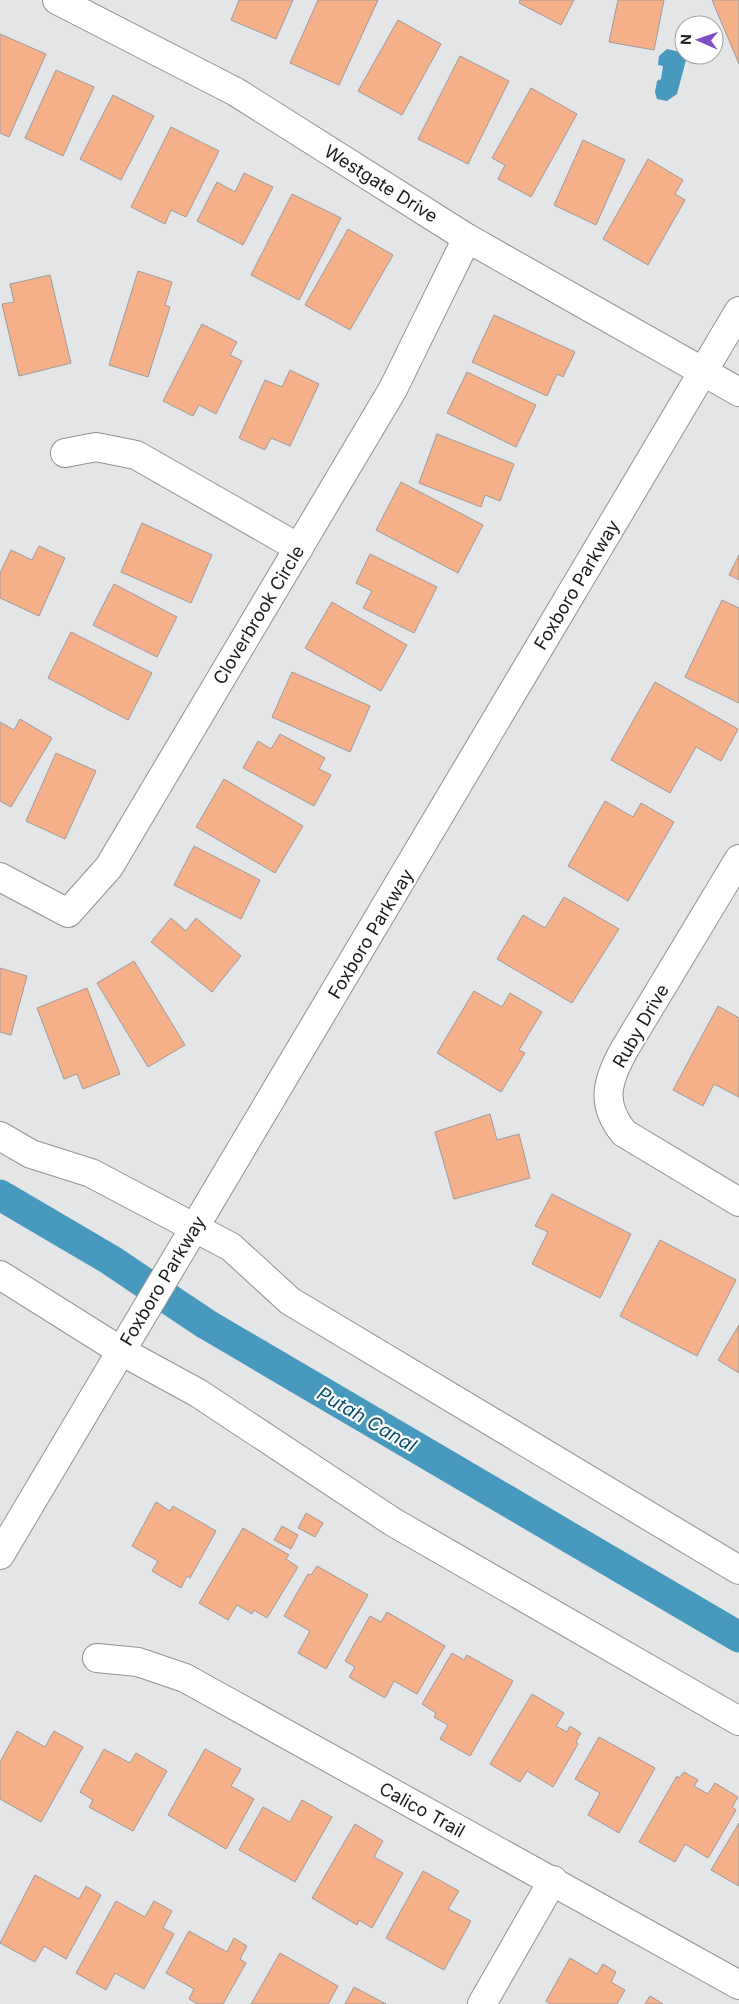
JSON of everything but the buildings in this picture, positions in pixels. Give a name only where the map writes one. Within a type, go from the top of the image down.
[{"type":"street","name":"Westgate Drive","points":[[57,0],[236,92],[468,238],[739,392]]},
{"type":"street","name":"Cloverbrook Circle","points":[[0,876],[68,913],[109,867],[393,389],[468,238]]},
{"type":"street","name":"Foxboro Parkway","points":[[0,1555],[739,311]]},
{"type":"street","points":[[65,453],[96,447],[136,455],[299,548]]},
{"type":"street","name":"Ruby Drive","points":[[739,859],[624,1050],[617,1063],[608,1093],[610,1109],[615,1122],[624,1133],[739,1202]]},
{"type":"street","points":[[0,1136],[32,1154],[91,1173],[231,1247],[290,1301],[739,1570]]},
{"type":"street","points":[[0,1275],[121,1351],[198,1393],[393,1522],[739,1721]]},
{"type":"street","name":"Calico Trail","points":[[97,1658],[138,1662],[185,1678],[438,1820],[553,1880],[739,1985]]},
{"type":"street","points":[[482,2004],[553,1880]]},
{"type":"water","points":[[667,49],[674,51],[674,65],[685,65],[677,94],[667,101],[657,99],[655,92],[657,81],[661,79],[663,66],[658,65],[659,56]]},
{"type":"waterway","name":"Putah Canal","points":[[0,1195],[109,1259],[206,1324],[739,1637]]}]
